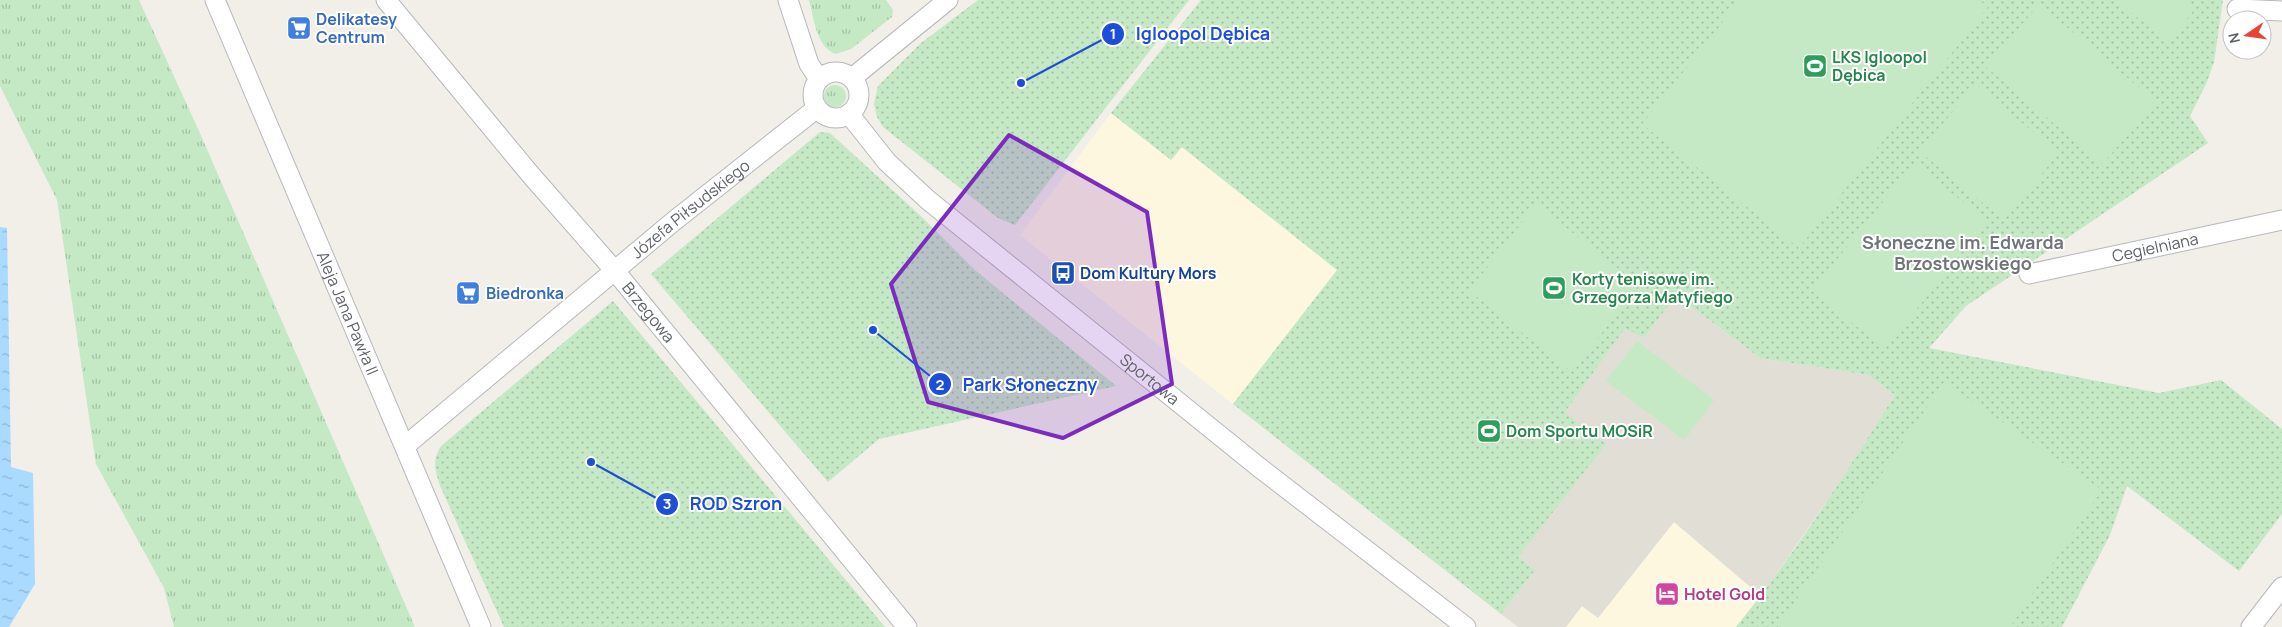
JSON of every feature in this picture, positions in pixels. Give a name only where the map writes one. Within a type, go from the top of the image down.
[{"type":"street","name":"Aleja Jana Pawła II","points":[[215,0],[481,627]]},
{"type":"street","name":"Brzegowa","points":[[386,0],[530,174],[615,271],[907,627]]},
{"type":"street","points":[[788,0],[809,64],[819,79]]},
{"type":"street","points":[[852,78],[948,0]]},
{"type":"street","points":[[832,72],[839,72],[852,78],[858,90],[854,109],[848,114],[835,118],[822,113],[817,108],[813,93],[819,79],[832,72]]},
{"type":"street","name":"Józefa Piłsudskiego","points":[[405,446],[615,271],[817,108]]},
{"type":"street","name":"Sportowa","points":[[848,114],[887,162],[928,200],[1260,468],[1466,627]]},
{"type":"street","name":"Cegielniana","points":[[2029,274],[2282,220]]},
{"type":"street","points":[[2251,627],[2282,587]]},
{"type":"highlighted area","points":[[1009,135],[1147,212],[1172,384],[1063,438],[928,402],[891,284]]},
{"type":"shaded area","points":[[1111,113],[1171,160],[1181,147],[1337,270],[1233,404],[1020,235]]},
{"type":"shaded area","points":[[1676,295],[1760,358],[1868,375],[1895,395],[1840,482],[1761,596],[1674,522],[1598,618],[1582,606],[1566,627],[1518,627],[1501,614],[1535,570],[1518,557],[1565,412],[1625,327],[1644,338]]},
{"type":"shaded area","points":[[1674,522],[1761,596],[1736,627],[1566,627],[1582,606],[1599,617]]},
{"type":"green space","points":[[0,0],[139,0],[199,131],[415,627],[174,627],[164,588],[96,464],[57,200],[0,86]]},
{"type":"green space","points":[[809,0],[886,0],[893,10],[892,17],[851,49],[836,54],[829,50],[820,39]]},
{"type":"green space","points":[[978,0],[1189,0],[1015,225],[998,218],[883,127],[877,117],[874,104],[878,86],[921,43]]},
{"type":"green space","points":[[1201,0],[2223,0],[2214,62],[2207,82],[2190,116],[2208,143],[1966,306],[1929,348],[2159,393],[2221,380],[2282,429],[2282,514],[2239,571],[2127,486],[2110,535],[2062,627],[1736,627],[1799,542],[1895,395],[1868,375],[1760,358],[1676,295],[1644,338],[1625,328],[1565,412],[1606,444],[1518,557],[1535,570],[1501,614],[1233,404],[1337,270],[1182,147],[1171,160],[1111,113]]},
{"type":"green space","name":"LKS Igloopol Dębica","points":[[1740,0],[1979,0],[1988,7],[1799,248],[1642,124]]},
{"type":"green space","points":[[2115,0],[2181,0],[2194,10],[2169,42]]},
{"type":"green space","points":[[2039,4],[2155,101],[2103,164],[1986,67]]},
{"type":"green space","points":[[1975,84],[2059,153],[2004,220],[1920,152]]},
{"type":"green space","points":[[835,85],[845,92],[846,96],[839,106],[835,107],[825,100],[824,96],[831,86]]},
{"type":"green space","points":[[820,132],[830,133],[924,219],[975,270],[1116,386],[879,439],[828,482],[651,274]]},
{"type":"green space","points":[[1914,163],[1987,221],[1885,349],[1812,291]]},
{"type":"green space","name":"Korty tenisowe im. Grzegorza Matyfiego","points":[[1536,204],[1639,285],[1572,372],[1469,291]]},
{"type":"green space","points":[[613,301],[885,627],[504,627],[440,486],[436,470],[436,456],[441,446]]},
{"type":"green space","points":[[1637,341],[1714,400],[1684,440],[1606,381]]},
{"type":"green space","points":[[1944,382],[2102,490],[2010,627],[1778,627]]},
{"type":"water","points":[[0,227],[7,228],[11,467],[33,473],[35,584],[9,627],[0,627]]},
{"type":"place","name":"Delikatesy Centrum","points":[[299,28]]},
{"type":"place","name":"LKS Igloopol Dębica","points":[[1815,66]]},
{"type":"place","name":"Igloopol Dębica","points":[[1021,83]]},
{"type":"place","name":"Dom Kultury Mors","points":[[1063,273]]},
{"type":"place","name":"Korty tenisowe im. Grzegorza Matyfiego","points":[[1554,288]]},
{"type":"place","name":"Biedronka","points":[[468,293]]},
{"type":"place","name":"Park Słoneczny","points":[[873,330]]},
{"type":"place","name":"Dom Sportu MOSiR","points":[[1489,431]]},
{"type":"place","name":"ROD Szron","points":[[591,462]]},
{"type":"place","name":"Hotel Gold","points":[[1667,594]]},
{"type":"district","name":"Słoneczne im. Edwarda Brzostowskiego","points":[[1963,253]]}]
